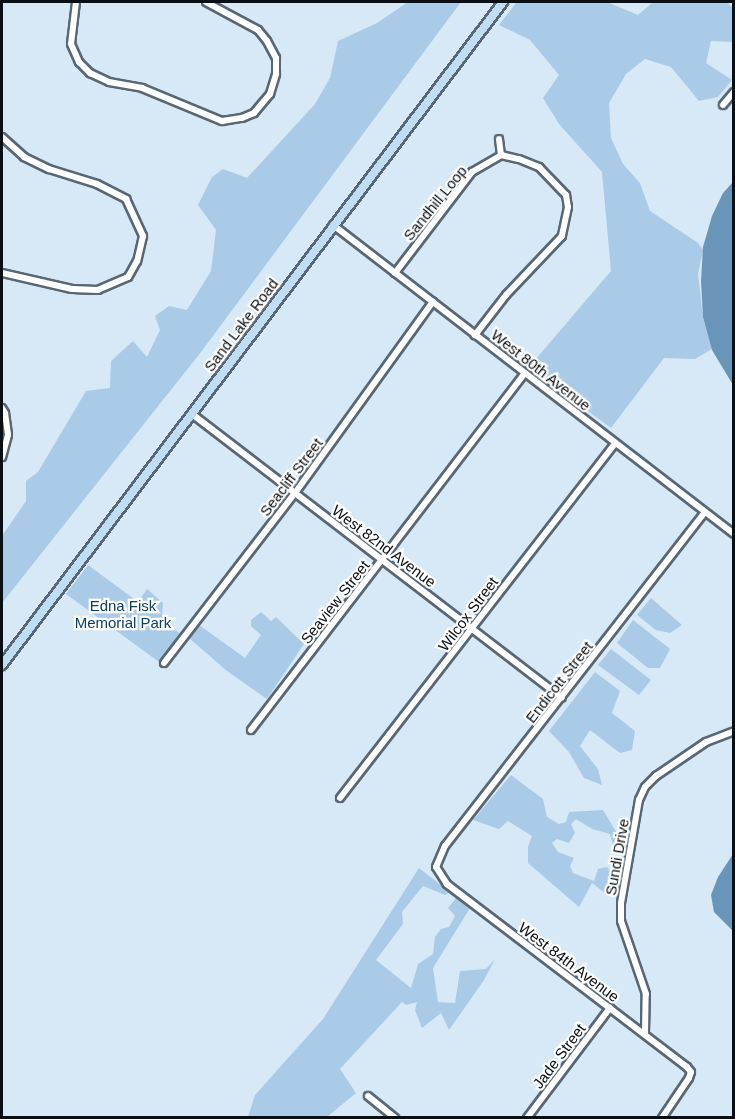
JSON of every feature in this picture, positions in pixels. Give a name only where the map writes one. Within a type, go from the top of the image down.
[{"type":"main road","name":"Sand Lake Road","points":[[2,665],[503,2]]},
{"type":"street","points":[[76,2],[72,44],[79,62],[90,73],[109,82],[142,88],[222,122],[242,118],[254,113],[270,94],[276,74],[276,58],[258,30],[206,2]]},
{"type":"street","points":[[723,105],[734,92]]},
{"type":"street","points":[[2,137],[24,157],[49,169],[97,184],[126,199],[143,236],[137,261],[128,277],[98,290],[72,289],[2,273]]},
{"type":"street","points":[[476,335],[506,295],[562,236],[568,207],[566,195],[539,167],[501,155],[499,139]]},
{"type":"street","name":"Sandhill Loop","points":[[395,273],[472,172],[501,155]]},
{"type":"street","name":"West 80th Avenue","points":[[333,225],[734,534]]},
{"type":"street","name":"Seacliff Street","points":[[164,663],[294,492],[433,302]]},
{"type":"street","name":"Seaview Street","points":[[251,730],[525,373]]},
{"type":"street","points":[[2,408],[5,413],[8,435],[2,457]]},
{"type":"street","name":"West 82nd Avenue","points":[[192,414],[562,698]]},
{"type":"street","name":"Wilcox Street","points":[[340,798],[615,443]]},
{"type":"street","name":"Endicott Street","points":[[436,867],[445,846],[704,513]]},
{"type":"street","name":"Sundi Drive","points":[[645,1033],[646,994],[621,921],[621,903],[639,800],[645,787],[656,776],[706,742],[734,732]]},
{"type":"street","name":"West 84th Avenue","points":[[436,867],[447,884],[645,1033],[691,1072],[662,1118]]},
{"type":"street","name":"Jade Street","points":[[527,1118],[610,1008]]},
{"type":"street","points":[[368,1096],[396,1118]]},
{"type":"green space","points":[[408,2],[461,2],[201,352],[2,603],[2,536],[26,501],[26,481],[38,472],[86,391],[110,388],[111,361],[133,341],[147,357],[160,330],[155,316],[169,306],[187,310],[211,271],[216,230],[198,205],[212,177],[223,169],[247,178],[315,104],[330,78],[338,41],[377,23]]},
{"type":"green space","points":[[517,2],[607,2],[638,15],[653,2],[727,2],[733,8],[733,42],[711,41],[706,63],[732,80],[718,97],[699,101],[671,67],[645,59],[626,74],[609,103],[611,138],[623,164],[640,183],[650,211],[698,243],[703,250],[698,274],[703,317],[712,349],[695,359],[664,358],[611,428],[529,367],[611,271],[602,172],[559,124],[543,98],[559,75],[530,40],[499,25]]},
{"type":"green space","name":"Edna Fisk Memorial Park","points":[[88,565],[138,602],[147,589],[163,603],[162,617],[180,634],[159,662],[66,594]]},
{"type":"green space","points":[[651,598],[682,625],[670,633],[656,630],[637,615]]},
{"type":"green space","points":[[261,612],[271,621],[276,617],[304,644],[267,699],[227,671],[189,638],[199,625],[245,658],[261,635],[251,626],[251,620]]},
{"type":"green space","points":[[633,620],[670,649],[660,668],[648,668],[617,643]]},
{"type":"green space","points":[[611,649],[651,680],[639,695],[598,665]]},
{"type":"green space","points":[[595,672],[620,691],[612,713],[635,731],[632,750],[620,753],[590,730],[580,746],[598,769],[602,785],[584,778],[569,752],[549,731]]},
{"type":"green space","points":[[511,775],[543,799],[547,817],[559,824],[566,822],[569,812],[603,810],[623,843],[614,849],[610,834],[592,829],[576,819],[571,824],[575,833],[569,843],[557,839],[552,843],[558,852],[574,858],[570,866],[573,873],[594,881],[598,869],[607,867],[620,885],[617,892],[609,896],[592,883],[579,907],[528,863],[528,847],[532,836],[508,821],[499,829],[473,820]]},
{"type":"green space","points":[[419,868],[450,892],[445,895],[423,886],[402,912],[403,924],[376,960],[411,988],[418,964],[433,954],[435,937],[441,929],[449,927],[455,916],[448,908],[456,898],[470,908],[433,968],[438,1002],[455,1003],[460,971],[486,969],[495,959],[484,980],[449,1030],[441,1013],[422,1028],[415,1010],[417,1002],[406,1005],[402,1002],[340,1069],[356,1093],[327,1117],[248,1117],[255,1095],[323,1019]]},
{"type":"shaded area","points":[[733,182],[733,385],[712,350],[703,317],[701,281],[703,247],[712,216],[723,193]]},
{"type":"shaded area","points":[[733,854],[733,931],[714,912],[711,895],[718,877]]}]
